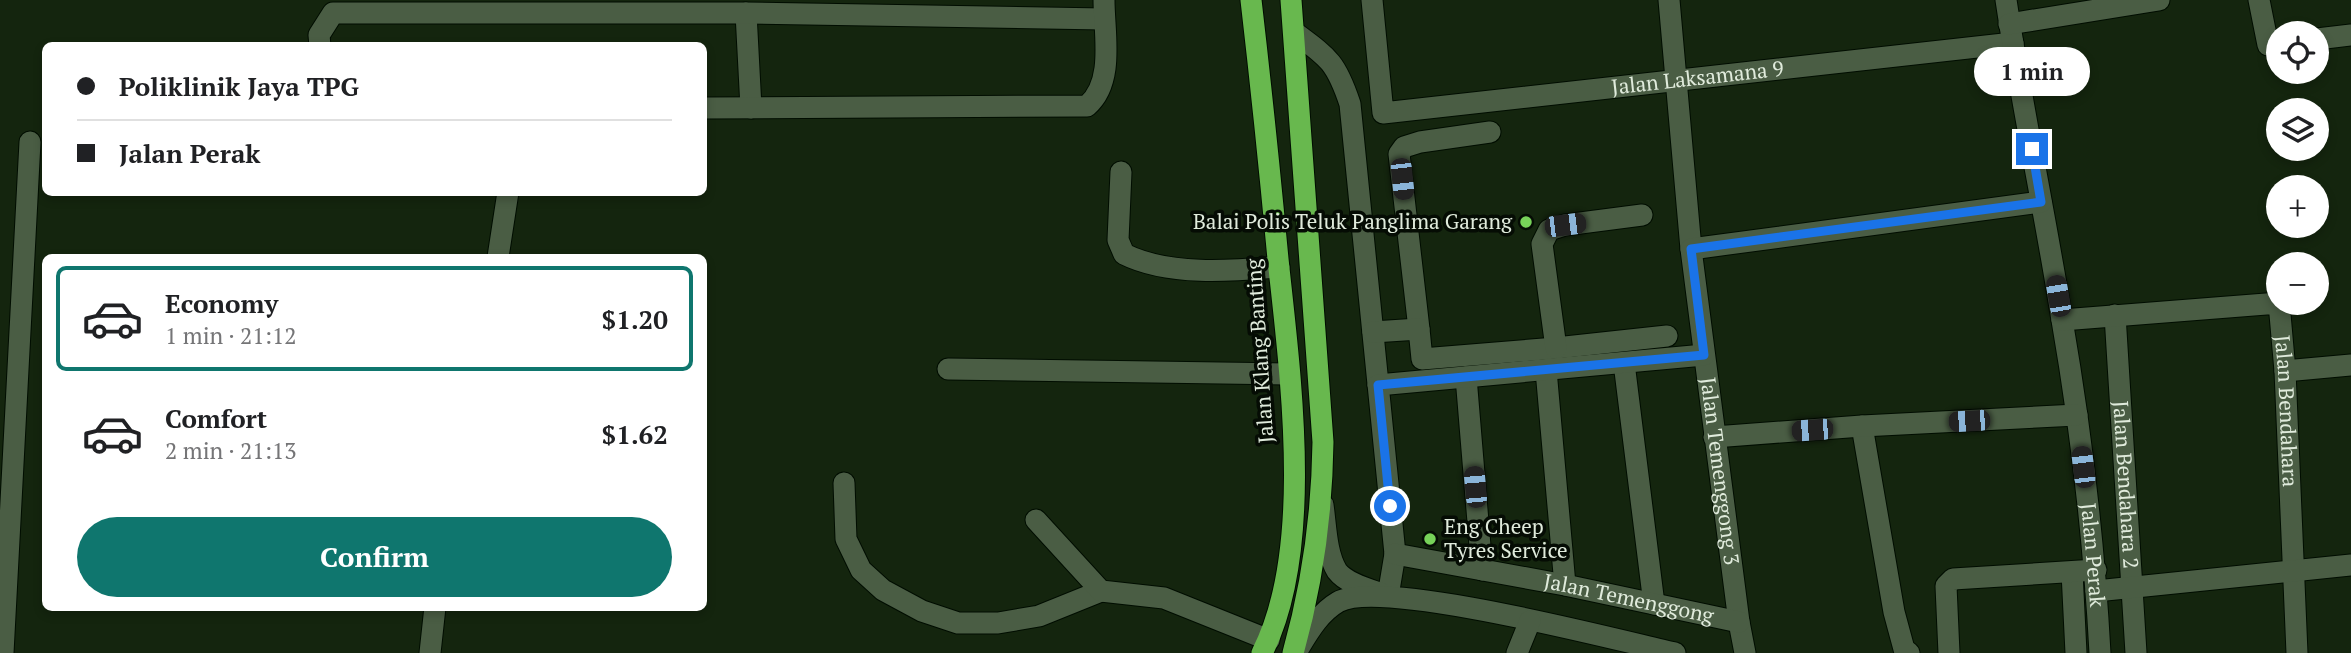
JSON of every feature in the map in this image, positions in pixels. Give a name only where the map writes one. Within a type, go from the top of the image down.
[{"type":"highway","name":"Jalan Klang Banting","points":[[1251,0],[1289,374],[1294,471],[1292,524],[1284,589],[1265,646]]},
{"type":"highway","points":[[1291,0],[1321,389],[1322,499],[1309,594],[1295,653]]},
{"type":"street","name":"Jalan Laksamana 9","points":[[1371,0],[1383,113],[1676,79],[2011,34],[2159,0]]},
{"type":"street","name":"Jalan Temenggong 3","points":[[1669,0],[1691,249],[1714,437],[1745,653]]},
{"type":"street","name":"Jalan Perak","points":[[2006,0],[2077,415],[2096,580],[2099,653]]},
{"type":"street","points":[[2259,0],[2266,39]]},
{"type":"street","points":[[320,42],[319,35],[333,13],[1104,10],[1103,83],[1098,97],[1087,106],[707,108]]},
{"type":"street","points":[[746,13],[751,108]]},
{"type":"street","points":[[1294,32],[1323,53],[1339,73],[1350,104],[1395,554],[1388,596]]},
{"type":"street","points":[[2329,38],[2351,35]]},
{"type":"street","points":[[1490,132],[1420,142],[1404,146],[1399,154],[1422,359],[1667,337]]},
{"type":"street","points":[[3,653],[30,142]]},
{"type":"street","points":[[1121,172],[1118,240],[1124,254],[1139,261],[1197,270],[1230,271],[1279,267]]},
{"type":"street","points":[[498,254],[507,196]]},
{"type":"street","points":[[1691,249],[2041,202]]},
{"type":"street","points":[[1556,348],[1542,244],[1549,230],[1565,225],[1642,215]]},
{"type":"street","name":"Jalan Bendahara","points":[[2062,320],[2280,303],[2297,653]]},
{"type":"street","name":"Jalan Bendahara 2","points":[[2115,315],[2137,653]]},
{"type":"street","points":[[1373,332],[1419,329]]},
{"type":"street","points":[[1378,385],[1704,355]]},
{"type":"street","points":[[1624,363],[1654,604]]},
{"type":"street","points":[[2285,371],[2351,365]]},
{"type":"street","points":[[948,369],[1289,374]]},
{"type":"street","points":[[1546,370],[1565,585]]},
{"type":"street","points":[[1466,377],[1482,570]]},
{"type":"street","points":[[1714,437],[2077,415]]},
{"type":"street","points":[[1862,426],[1894,612],[1899,633],[1909,653]]},
{"type":"street","points":[[844,483],[846,539],[861,570],[883,590],[922,611],[958,622],[998,622],[1039,616],[1101,592],[1164,598],[1265,646]]},
{"type":"street","points":[[1322,499],[1331,553],[1338,572],[1356,584],[1388,596],[1460,606],[1675,653]]},
{"type":"street","points":[[1036,520],[1101,592]]},
{"type":"street","name":"Jalan Temenggong","points":[[1395,554],[1565,585],[1739,622]]},
{"type":"street","points":[[1949,653],[1946,586],[1953,579],[2072,572],[2096,580],[2132,586],[2351,565]]},
{"type":"street","points":[[2072,572],[2076,653]]},
{"type":"street","points":[[1295,653],[1311,628],[1339,601],[1388,596]]},
{"type":"street","points":[[430,653],[435,611]]},
{"type":"street","points":[[1517,653],[1530,621]]},
{"type":"place","name":"Balai Polis Teluk Panglima Garang","points":[[1526,222]]},
{"type":"place","name":"Eng Cheep Tyres Service","points":[[1430,539]]},
{"type":"route","points":[[1390,506],[1378,385],[1704,355],[1691,249],[2041,202],[2032,149]]}]
